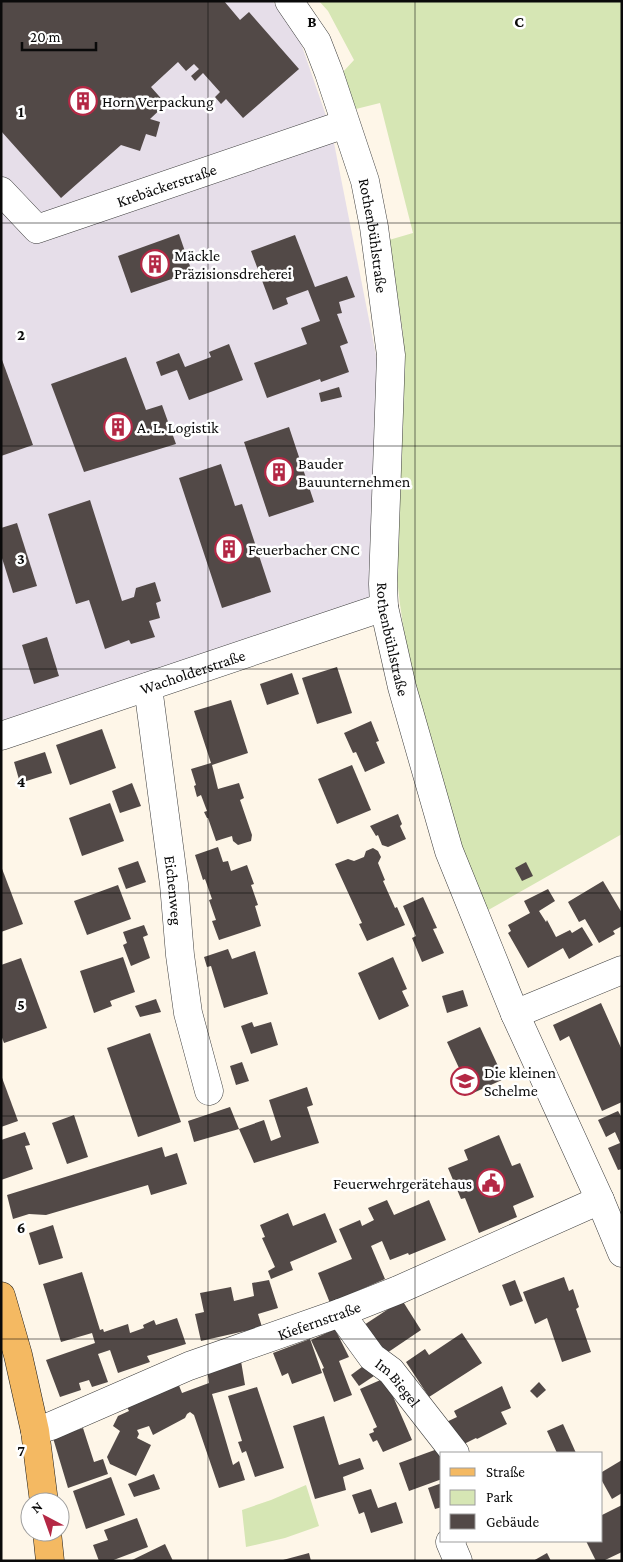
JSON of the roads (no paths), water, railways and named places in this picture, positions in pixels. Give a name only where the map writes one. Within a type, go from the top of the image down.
[{"type":"main road","points":[[1,1296],[18,1356],[35,1431],[43,1492]]},
{"type":"main road","points":[[48,1542],[50,1561]]},
{"type":"street","name":"Rothenbühlstraße","points":[[289,1],[317,42],[364,181],[374,228],[391,355],[383,584],[384,607],[402,687],[449,851],[515,1014],[600,1200],[622,1253]]},
{"type":"street","name":"Krebäckerstraße","points":[[1,191],[37,229],[345,124]]},
{"type":"street","name":"Wacholderstraße","points":[[1,736],[384,607]]},
{"type":"street","name":"Eichenweg","points":[[148,687],[174,884],[180,955],[188,1013],[210,1091]]},
{"type":"street","points":[[515,1014],[622,970]]},
{"type":"street","name":"Kiefernstraße","points":[[35,1431],[51,1426],[189,1366],[340,1312],[414,1283],[600,1200]]},
{"type":"street","name":"Im Biegel","points":[[340,1312],[372,1357],[391,1371],[454,1452]]},
{"type":"street","points":[[450,1542],[458,1561]]},
{"type":"place","name":"Horn Verpackung","points":[[83,101]]},
{"type":"place","name":"Mäckle Präzisionsdreherei","points":[[155,264]]},
{"type":"place","name":"A. L. Logistik","points":[[118,427]]},
{"type":"place","name":"Bauder Bauunternehmen","points":[[279,472]]},
{"type":"place","name":"Feuerbacher CNC","points":[[229,549]]},
{"type":"place","name":"Die kleinen Schelme","points":[[465,1081]]},
{"type":"place","name":"Feuerwehrgerätehaus","points":[[491,1183]]}]
